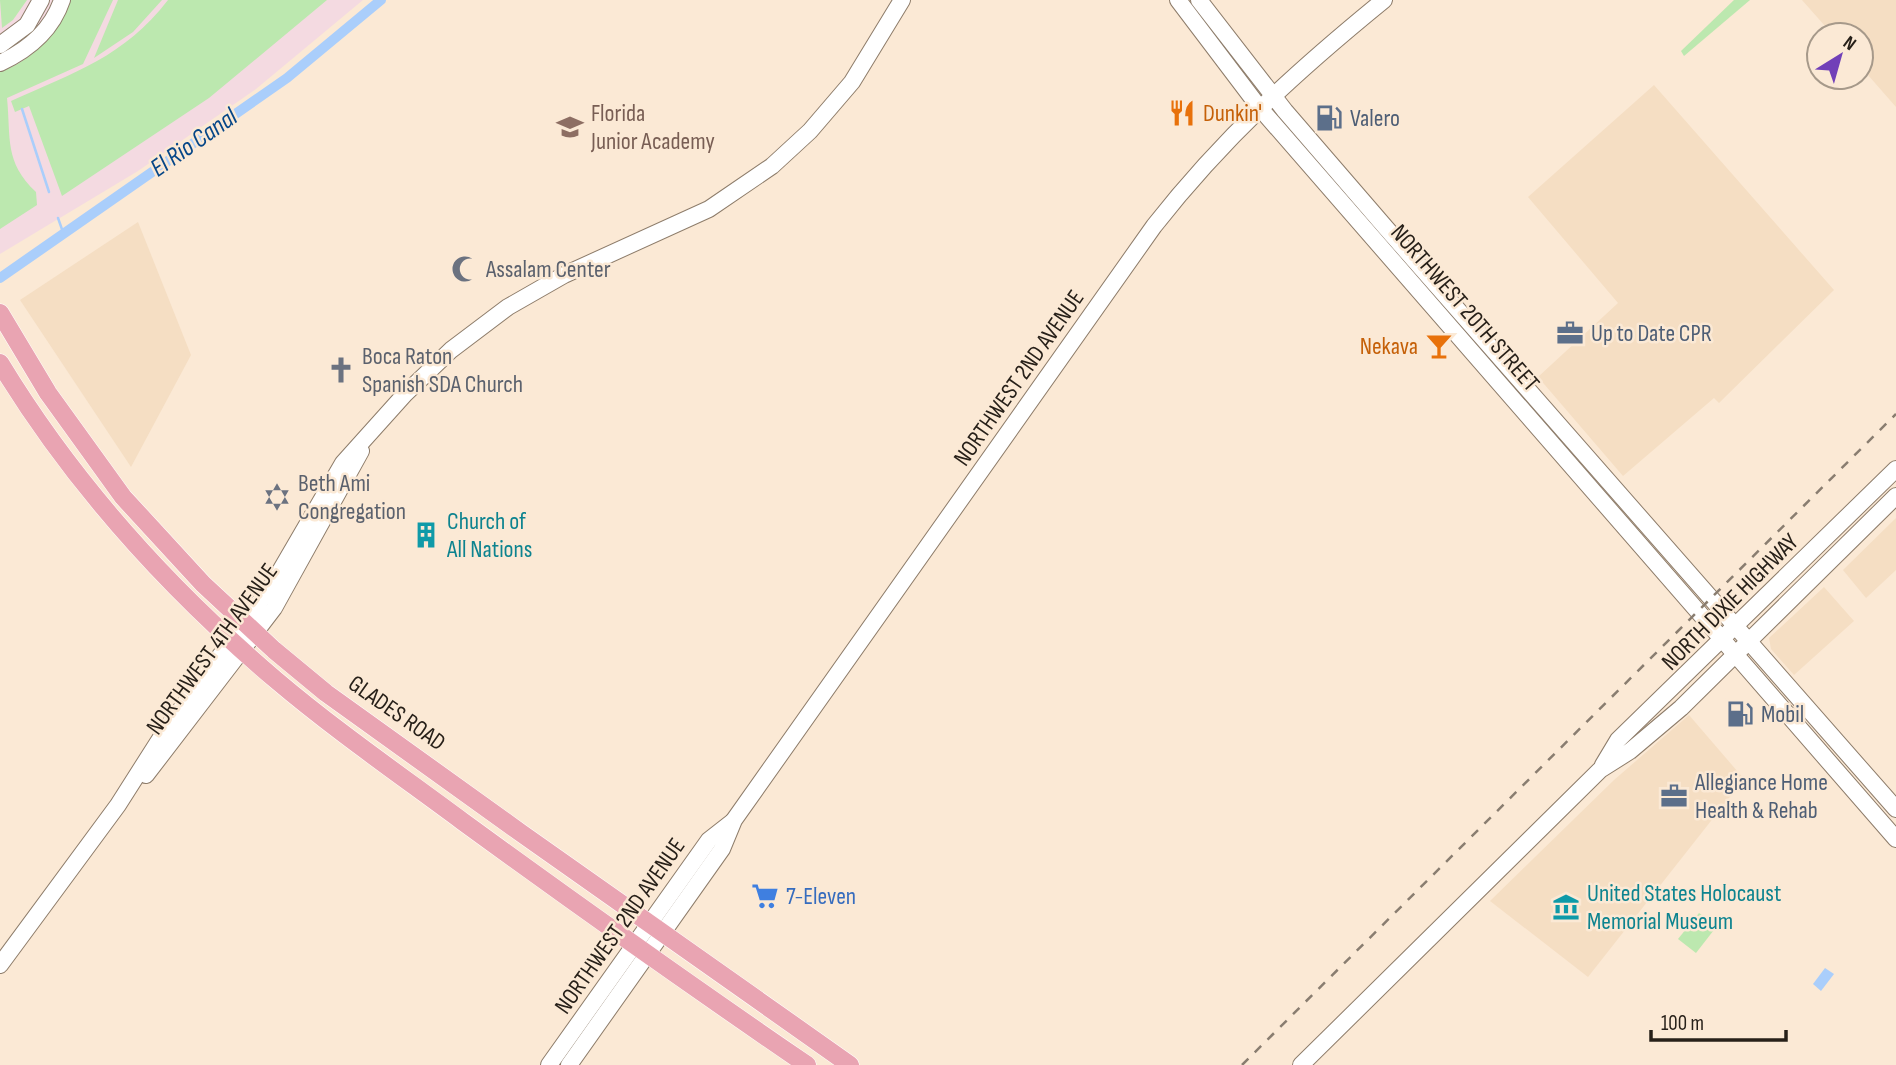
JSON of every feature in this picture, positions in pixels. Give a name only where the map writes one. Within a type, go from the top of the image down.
[{"type":"main road","name":"GLADES ROAD","points":[[0,314],[48,393],[123,497],[184,565],[251,627],[326,692],[656,930],[850,1065]]},
{"type":"main road","name":"GLADES ROAD","points":[[0,363],[100,502],[170,581],[237,645],[312,709],[641,951],[807,1065]]},
{"type":"street","points":[[0,46],[27,25],[41,0]]},
{"type":"street","points":[[0,63],[17,55],[41,35],[62,0]]},
{"type":"street","name":"NORTHWEST 4TH AVENUE","points":[[0,965],[118,805],[161,738],[301,562],[369,435],[451,350],[508,307],[564,275],[709,209],[772,166],[810,131],[852,82],[902,0]]},
{"type":"street","name":"NORTHWEST 20TH STREET","points":[[1178,0],[1259,107],[1618,493],[1896,810]]},
{"type":"street","name":"NORTHWEST 20TH STREET","points":[[1199,0],[1589,486],[1896,839]]},
{"type":"street","name":"NORTHWEST 2ND AVENUE","points":[[569,1065],[641,951],[722,849],[734,820],[1154,226],[1203,167],[1272,94],[1384,0]]},
{"type":"street","name":"NORTH DIXIE HIGHWAY","points":[[1600,770],[1618,740],[1737,628],[1896,469]]},
{"type":"street","points":[[1589,486],[1618,493]]},
{"type":"street","name":"NORTH DIXIE HIGHWAY","points":[[1301,1065],[1600,770],[1630,751],[1670,717],[1896,496]]},
{"type":"street","points":[[1832,766],[1845,751]]},
{"type":"street","name":"NORTHWEST 2ND AVENUE","points":[[549,1065],[641,951]]},
{"type":"shaded area","points":[[0,0],[363,0],[256,89],[138,171],[0,254]]},
{"type":"shaded area","points":[[1802,0],[1896,0],[1896,107],[1875,83],[1875,21],[1821,21]]},
{"type":"shaded area","points":[[1654,85],[1834,290],[1719,403],[1714,398],[1623,476],[1538,377],[1618,303],[1528,197]]},
{"type":"shaded area","points":[[138,222],[191,355],[131,467],[20,300]]},
{"type":"shaded area","points":[[1896,518],[1896,570],[1866,598],[1843,570]]},
{"type":"shaded area","points":[[1824,587],[1854,621],[1794,675],[1771,649],[1769,638]]},
{"type":"shaded area","points":[[1689,715],[1744,779],[1588,977],[1490,901],[1614,780]]},
{"type":"green space","points":[[0,0],[27,0],[13,20],[2,28]]},
{"type":"green space","points":[[71,0],[113,0],[83,64],[7,98],[9,137],[14,160],[36,192],[37,205],[0,229],[0,72],[24,60],[43,44]]},
{"type":"green space","points":[[118,0],[162,0],[133,32],[94,58]]},
{"type":"green space","points":[[168,0],[327,0],[209,98],[62,196],[29,106],[15,112],[11,101],[77,71],[116,49],[151,20]]},
{"type":"green space","points":[[1734,0],[1750,0],[1684,56],[1681,51]]},
{"type":"green space","points":[[1699,913],[1717,926],[1696,953],[1678,939]]},
{"type":"water","points":[[1825,968],[1834,974],[1821,991],[1813,984]]},
{"type":"waterway","name":"El Rio Canal","points":[[0,278],[287,78],[381,0]]},
{"type":"waterway","points":[[22,109],[49,192]]},
{"type":"waterway","points":[[58,218],[64,235]]},
{"type":"railway","points":[[1242,1065],[1896,414]]},
{"type":"place","name":"Dunkin'","points":[[1182,113]]},
{"type":"place","name":"Valero","points":[[1329,118]]},
{"type":"place","name":"Florida Junior Academy","points":[[570,127]]},
{"type":"place","name":"Assalam Center","points":[[465,269]]},
{"type":"place","name":"Up to Date CPR","points":[[1570,333]]},
{"type":"place","name":"Nekava","points":[[1439,346]]},
{"type":"place","name":"Boca Raton Spanish SDA Church","points":[[341,370]]},
{"type":"place","name":"Beth Ami Congregation","points":[[277,497]]},
{"type":"place","name":"Church of All Nations","points":[[426,535]]},
{"type":"place","name":"Mobil","points":[[1740,714]]},
{"type":"place","name":"Allegiance Home Health & Rehab","points":[[1674,796]]},
{"type":"place","name":"7-Eleven","points":[[765,896]]},
{"type":"place","name":"United States Holocaust Memorial Museum","points":[[1566,907]]}]
